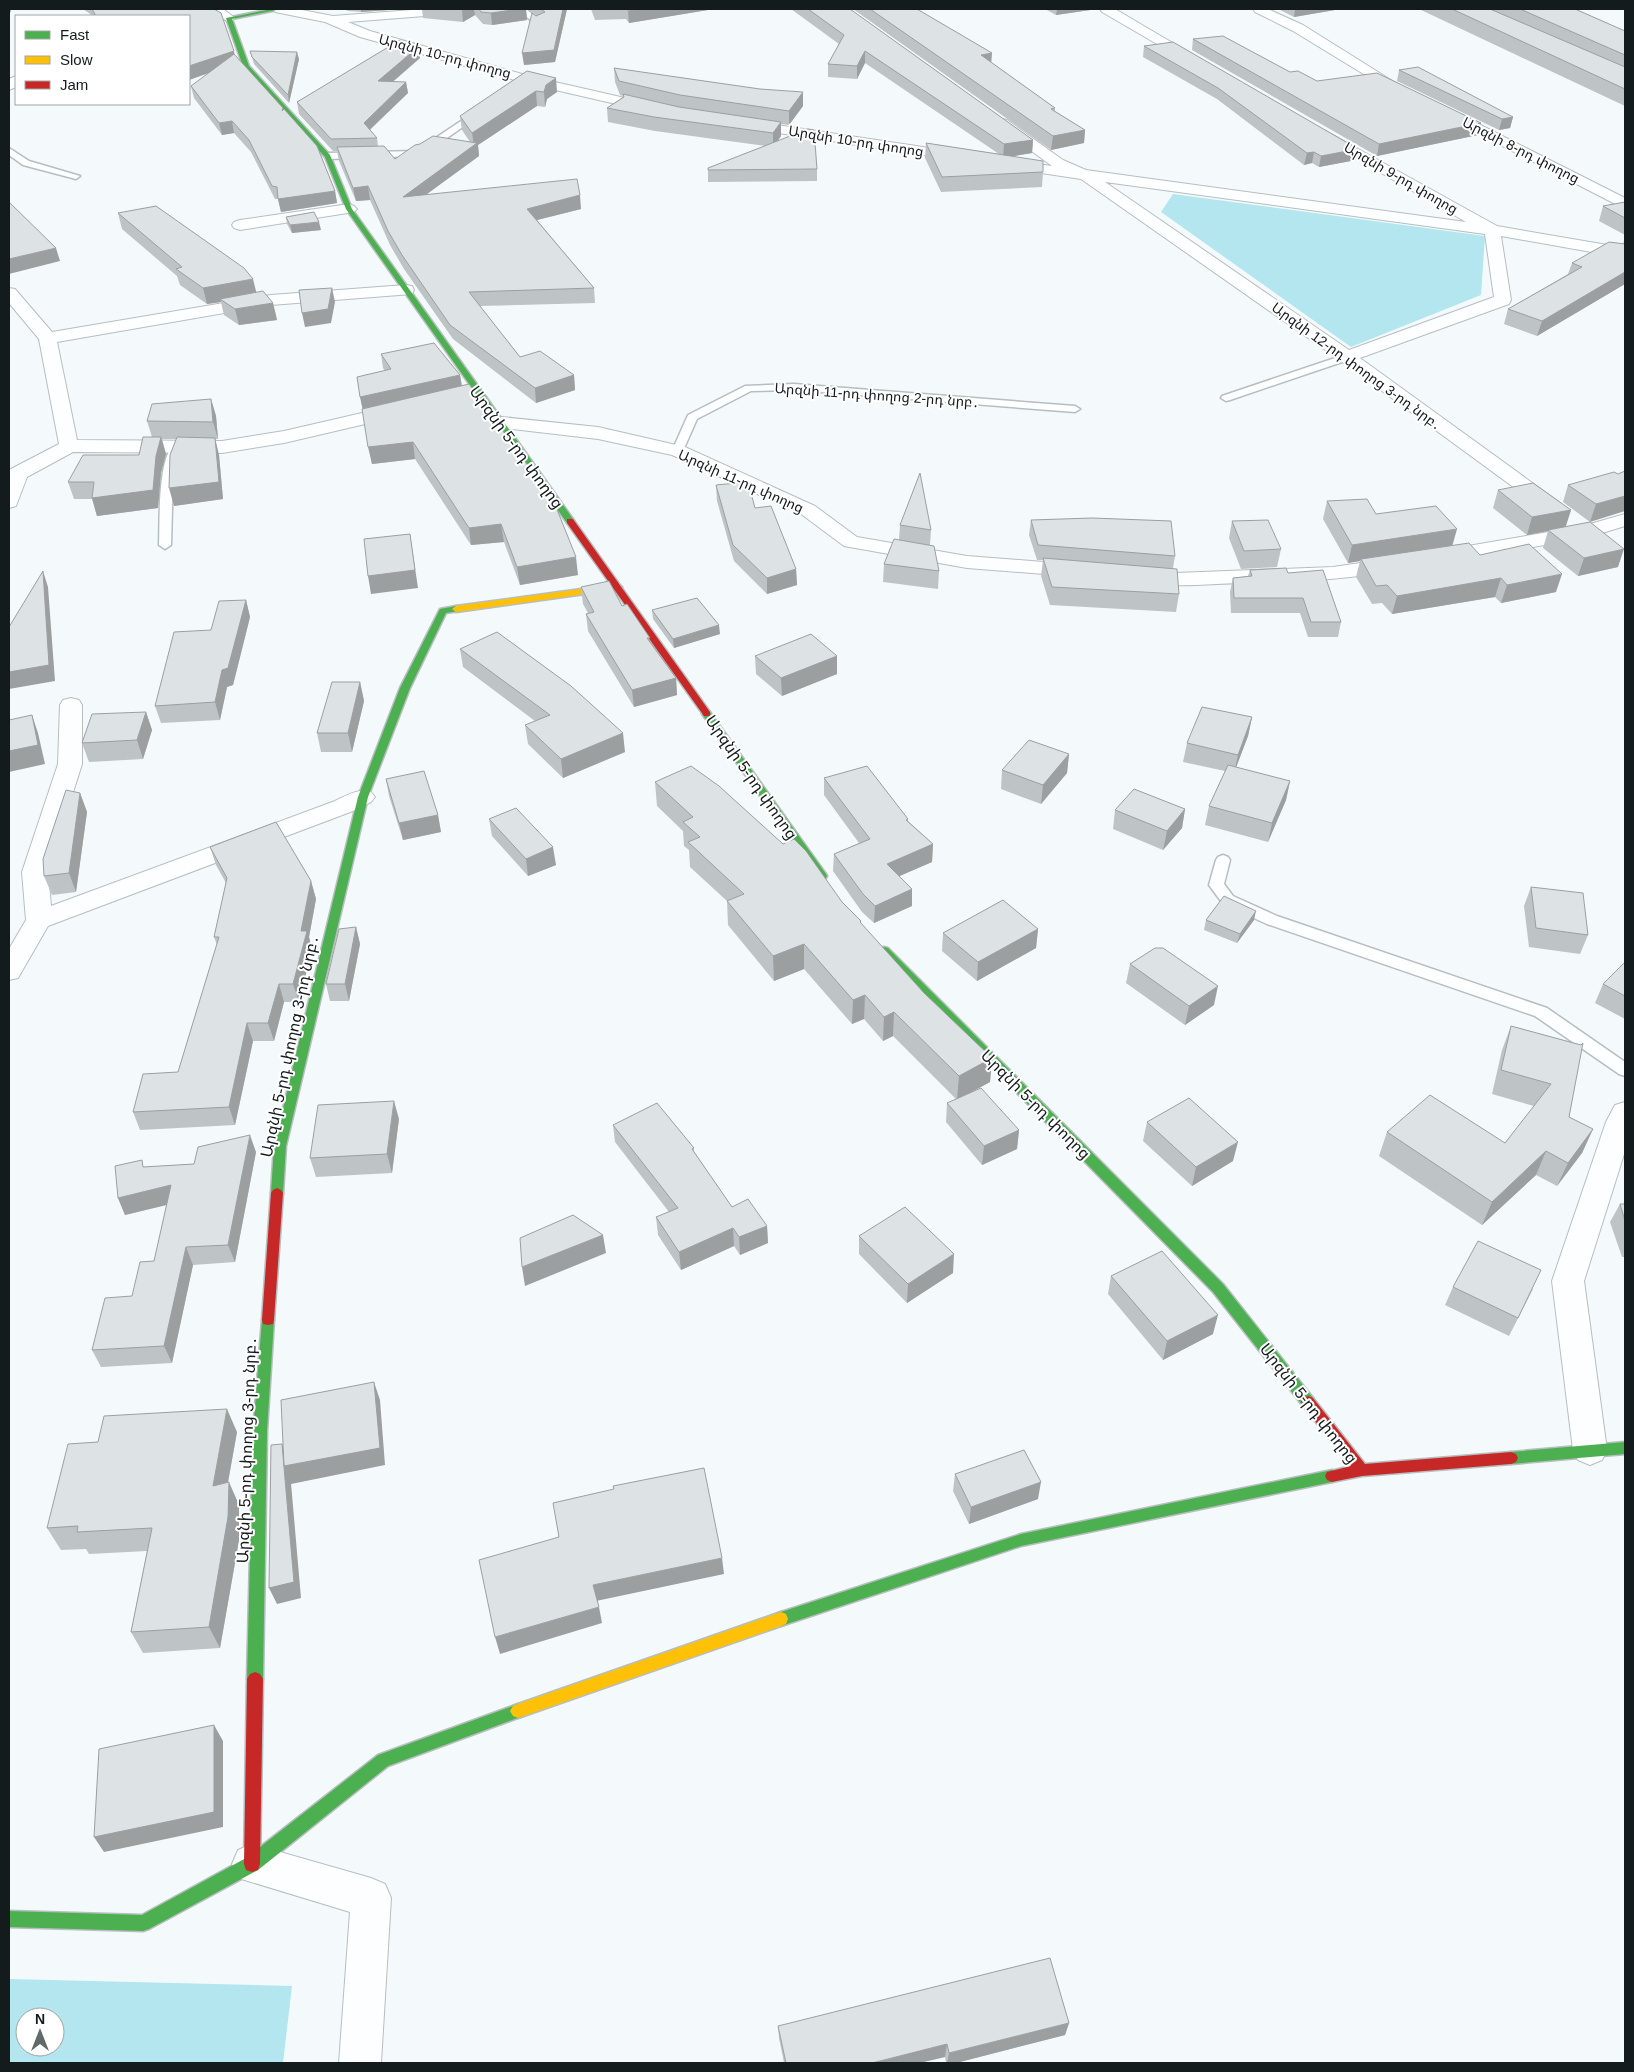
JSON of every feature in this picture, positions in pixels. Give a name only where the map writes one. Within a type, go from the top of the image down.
[{"type":"street","points":[[214,9],[229,18],[279,9]]},
{"type":"street","name":"Արզնի 10-րդ փողոց","points":[[279,9],[329,19],[365,34],[526,82],[670,113]]},
{"type":"street","points":[[329,19],[463,9]]},
{"type":"street","points":[[1106,9],[1209,68]]},
{"type":"street","points":[[1259,9],[1298,28],[1393,87],[1418,99]]},
{"type":"street","name":"Արզնի 5-րդ փողոց","points":[[229,18],[246,66],[328,156],[349,209],[406,290],[468,394],[502,424],[829,887]]},
{"type":"street","name":"Արզնի 8-րդ փողոց","points":[[1436,106],[1625,204]]},
{"type":"street","points":[[993,117],[1058,163],[1086,176]]},
{"type":"street","name":"Արզնի 10-րդ փողոց","points":[[728,122],[1086,176],[1492,230],[1625,253]]},
{"type":"street","name":"Արզնի 9-րդ փողոց","points":[[1312,127],[1492,230]]},
{"type":"street","name":"Արզնի 12-րդ փողոց 3-րդ նրբ․","points":[[1086,176],[1347,357],[1594,537]]},
{"type":"street","points":[[240,225],[349,209]]},
{"type":"street","points":[[1347,357],[1502,300],[1492,230]]},
{"type":"street","points":[[48,338],[272,300],[406,290]]},
{"type":"street","points":[[9,293],[48,338],[69,446]]},
{"type":"street","points":[[9,502],[14,475],[69,446],[222,447],[284,437],[414,407]]},
{"type":"street","name":"Արզնի 11-րդ փողոց","points":[[502,424],[598,433],[678,451],[808,510],[851,542],[967,562],[1096,573]]},
{"type":"street","points":[[1126,575],[1175,579],[1333,574],[1486,550],[1594,537],[1625,520]]},
{"type":"street","name":"Արզնի 5-րդ փողոց 3-րդ նրբ․","points":[[252,1864],[260,1431],[280,1146],[362,797],[405,688],[442,611],[618,587]]},
{"type":"street","points":[[9,971],[39,920],[36,872],[70,764],[71,705]]},
{"type":"street","points":[[39,920],[344,806],[362,797]]},
{"type":"street","name":"Արզնի 5-րդ փողոց","points":[[873,940],[1218,1288],[1362,1470]]},
{"type":"street","points":[[1590,1450],[1568,1281],[1620,1122],[1625,1113]]},
{"type":"street","points":[[9,1919],[143,1923],[252,1864],[383,1760],[708,1644],[1021,1540],[1362,1470],[1625,1448]]},
{"type":"street","points":[[252,1864],[372,1898],[360,2063]]},
{"type":"lane","points":[[522,9],[540,24]]},
{"type":"lane","points":[[328,156],[418,154],[490,106]]},
{"type":"lane","points":[[9,151],[26,163],[76,176]]},
{"type":"lane","points":[[1226,398],[1347,357]]},
{"type":"lane","name":"Արզնի 11-րդ փողոց 2-րդ նրբ․","points":[[678,451],[692,417],[749,388],[794,387],[1075,409]]},
{"type":"lane","points":[[165,544],[167,472],[177,447]]},
{"type":"lane","points":[[1223,860],[1216,885],[1228,900],[1272,920],[1541,1012],[1625,1070]]},
{"type":"shaded area","points":[[1173,194],[1485,236],[1481,295],[1351,347],[1161,212]]},
{"type":"shaded area","points":[[9,1979],[292,1986],[283,2063],[9,2063]]},
{"type":"building","points":[[92,9],[214,9],[221,13],[234,51],[190,66],[190,15],[95,15]]},
{"type":"building","points":[[479,9],[519,9],[491,13],[481,12]]},
{"type":"building","points":[[541,9],[563,9],[554,50],[522,53],[532,13],[536,16],[545,12]]},
{"type":"building","points":[[808,9],[850,9],[1033,140],[1004,144],[865,51],[857,66],[828,64],[844,35]]},
{"type":"building","points":[[870,9],[917,9],[992,53],[981,55],[1055,108],[1051,109],[1085,130],[1053,136]]},
{"type":"building","points":[[1452,9],[1490,9],[1625,67],[1625,89]]},
{"type":"building","points":[[1520,9],[1575,9],[1625,31],[1625,55]]},
{"type":"building","points":[[1223,36],[1290,72],[1298,71],[1317,81],[1377,73],[1481,123],[1379,144],[1193,39]]},
{"type":"building","points":[[400,40],[416,44],[418,47],[378,81],[406,82],[364,123],[377,138],[331,139],[297,102]]},
{"type":"building","points":[[1173,42],[1358,149],[1321,156],[1314,152],[1307,153],[1218,88],[1144,46]]},
{"type":"building","points":[[250,51],[297,52],[288,95],[252,57]]},
{"type":"building","points":[[234,54],[283,108],[282,111],[284,109],[317,146],[335,191],[278,199],[277,187],[272,186],[249,140],[232,121],[219,123],[191,86]]},
{"type":"building","points":[[1418,67],[1513,117],[1502,119],[1399,70]]},
{"type":"building","points":[[614,68],[760,89],[803,92],[789,111],[680,95],[619,81]]},
{"type":"building","points":[[527,71],[556,78],[546,85],[544,92],[536,91],[472,133],[460,116]]},
{"type":"building","points":[[623,94],[679,107],[781,122],[773,133],[654,117],[607,108],[624,97]]},
{"type":"building","points":[[808,129],[814,130],[817,169],[708,170],[708,168]]},
{"type":"building","points":[[433,136],[477,143],[403,197],[577,179],[580,195],[527,209],[594,288],[469,292],[520,357],[540,351],[574,375],[535,388],[450,325],[402,255],[388,231],[368,186],[353,188],[337,147],[384,146],[395,159],[415,145]]},
{"type":"building","points":[[926,143],[1043,161],[1043,172],[942,177]]},
{"type":"building","points":[[9,202],[56,248],[9,259]]},
{"type":"building","points":[[1625,202],[1625,218],[1603,206]]},
{"type":"building","points":[[156,206],[244,268],[253,279],[203,288],[176,269],[182,267],[118,213]]},
{"type":"building","points":[[314,212],[319,222],[290,225],[286,217]]},
{"type":"building","points":[[1609,242],[1625,244],[1625,272],[1542,321],[1508,309],[1582,267],[1572,263]]},
{"type":"building","points":[[332,288],[328,309],[302,313],[299,290]]},
{"type":"building","points":[[263,291],[273,303],[235,309],[220,299]]},
{"type":"building","points":[[434,343],[460,375],[360,397],[357,377],[391,369],[381,354]]},
{"type":"building","points":[[469,384],[557,506],[576,557],[517,567],[501,524],[469,528],[413,442],[368,447],[362,409]]},
{"type":"building","points":[[211,399],[213,422],[147,421],[152,404]]},
{"type":"building","points":[[143,437],[161,437],[156,456],[153,490],[92,498],[94,482],[68,482],[83,455],[139,455]]},
{"type":"building","points":[[177,437],[215,438],[219,482],[169,488],[170,455]]},
{"type":"building","points":[[1625,471],[1625,496],[1596,504],[1568,485],[1614,472],[1618,474]]},
{"type":"building","points":[[920,473],[931,530],[900,525]]},
{"type":"building","points":[[748,482],[755,508],[771,506],[796,569],[767,578],[733,545],[716,485]]},
{"type":"building","points":[[1533,483],[1571,510],[1532,517],[1498,490]]},
{"type":"building","points":[[1367,499],[1376,514],[1436,506],[1457,529],[1352,545],[1327,501]]},
{"type":"building","points":[[1092,518],[1171,521],[1175,556],[1038,545],[1031,520]]},
{"type":"building","points":[[1268,520],[1281,549],[1244,551],[1232,521]]},
{"type":"building","points":[[1590,522],[1624,549],[1584,558],[1548,530]]},
{"type":"building","points":[[410,534],[415,570],[368,576],[364,539]]},
{"type":"building","points":[[894,539],[934,546],[939,571],[884,564]]},
{"type":"building","points":[[1469,543],[1480,555],[1529,544],[1562,574],[1507,585],[1501,578],[1397,596],[1387,585],[1376,586],[1361,559]]},
{"type":"building","points":[[1043,558],[1177,569],[1179,594],[1052,587]]},
{"type":"building","points":[[1286,568],[1288,573],[1323,570],[1341,622],[1311,622],[1303,598],[1234,598],[1233,578],[1252,576],[1250,570]]},
{"type":"building","points":[[43,571],[49,665],[9,672],[9,627]]},
{"type":"building","points":[[609,581],[622,606],[627,604],[650,638],[647,638],[676,678],[632,690],[586,614],[594,612],[581,587]]},
{"type":"building","points":[[697,598],[719,625],[673,639],[652,610]]},
{"type":"building","points":[[246,600],[228,668],[222,670],[215,702],[155,706],[174,632],[211,630],[219,601]]},
{"type":"building","points":[[497,632],[571,686],[623,733],[561,759],[525,725],[550,715],[460,649]]},
{"type":"building","points":[[811,634],[837,656],[781,678],[755,656]]},
{"type":"building","points":[[332,682],[360,682],[348,733],[317,733]]},
{"type":"building","points":[[1202,707],[1252,717],[1238,755],[1187,743]]},
{"type":"building","points":[[146,712],[137,740],[82,743],[92,714]]},
{"type":"building","points":[[32,715],[38,745],[9,751],[9,720]]},
{"type":"building","points":[[1029,740],[1069,754],[1043,785],[1002,770]]},
{"type":"building","points":[[1228,765],[1290,781],[1272,823],[1209,806]]},
{"type":"building","points":[[691,766],[719,786],[783,844],[794,839],[806,851],[842,902],[924,993],[992,1058],[959,1076],[894,1012],[884,1017],[865,995],[853,1000],[804,944],[773,956],[727,901],[744,894],[688,842],[700,837],[683,822],[693,817],[655,782]]},
{"type":"building","points":[[867,766],[908,819],[906,820],[933,844],[887,864],[912,889],[875,906],[863,894],[834,854],[870,839],[824,778]]},
{"type":"building","points":[[424,771],[438,815],[399,823],[386,779]]},
{"type":"building","points":[[1134,789],[1185,809],[1167,831],[1115,810]]},
{"type":"building","points":[[66,790],[80,793],[69,873],[44,876],[43,859]]},
{"type":"building","points":[[516,808],[553,847],[526,859],[489,819]]},
{"type":"building","points":[[276,822],[311,881],[301,931],[307,931],[293,984],[279,984],[268,1023],[247,1023],[229,1107],[133,1112],[143,1074],[178,1072],[219,937],[214,937],[227,878],[210,847]]},
{"type":"building","points":[[1531,887],[1583,893],[1588,935],[1536,928]]},
{"type":"building","points":[[1224,896],[1256,911],[1240,934],[1206,920]]},
{"type":"building","points":[[1003,900],[1038,929],[978,962],[943,933]]},
{"type":"building","points":[[356,927],[345,984],[326,984],[339,929]]},
{"type":"building","points":[[1155,948],[1163,948],[1218,986],[1189,1006],[1130,964]]},
{"type":"building","points":[[1625,962],[1625,996],[1603,984]]},
{"type":"building","points":[[1511,1026],[1581,1045],[1583,1043],[1569,1117],[1593,1129],[1568,1163],[1546,1151],[1492,1202],[1387,1132],[1430,1095],[1505,1143],[1551,1084],[1501,1070]]},
{"type":"building","points":[[981,1088],[1019,1130],[984,1146],[947,1103]]},
{"type":"building","points":[[1189,1098],[1238,1142],[1196,1167],[1147,1122]]},
{"type":"building","points":[[394,1101],[387,1154],[310,1158],[318,1105]]},
{"type":"building","points":[[657,1103],[694,1148],[692,1149],[732,1207],[748,1199],[767,1226],[739,1237],[733,1228],[679,1252],[656,1217],[678,1208],[613,1125]]},
{"type":"building","points":[[250,1135],[228,1245],[186,1247],[164,1346],[92,1350],[105,1298],[132,1296],[140,1262],[154,1261],[171,1185],[118,1198],[115,1166],[142,1160],[143,1167],[194,1164],[198,1147]]},
{"type":"building","points":[[1620,1204],[1625,1204],[1625,1221]]},
{"type":"building","points":[[905,1207],[954,1254],[908,1284],[859,1236]]},
{"type":"building","points":[[573,1215],[603,1235],[522,1267],[520,1238]]},
{"type":"building","points":[[1478,1241],[1541,1270],[1518,1318],[1453,1287]]},
{"type":"building","points":[[1162,1251],[1218,1315],[1167,1341],[1111,1276]]},
{"type":"building","points":[[374,1382],[380,1448],[284,1466],[281,1400]]},
{"type":"building","points":[[227,1409],[213,1486],[229,1482],[228,1517],[209,1627],[131,1632],[152,1528],[77,1532],[78,1526],[47,1528],[68,1444],[98,1442],[104,1416]]},
{"type":"building","points":[[282,1444],[294,1582],[269,1588],[271,1445]]},
{"type":"building","points":[[1024,1450],[1041,1482],[971,1507],[955,1474]]},
{"type":"building","points":[[704,1468],[722,1558],[593,1585],[599,1607],[495,1637],[479,1560],[559,1537],[553,1503],[614,1489],[613,1486]]},
{"type":"building","points":[[214,1725],[214,1812],[94,1837],[99,1749]]},
{"type":"building","points":[[1050,1958],[1069,2023],[949,2053],[947,2044],[872,2063],[786,2063],[778,2026]]},
{"type":"traffic: fast","points":[[279,9],[229,18],[246,66],[328,156],[349,209],[570,521]]},
{"type":"traffic: fast","points":[[277,1193],[280,1146],[363,797],[405,688],[443,611],[456,609]]},
{"type":"traffic: fast","points":[[707,714],[822,876]]},
{"type":"traffic: fast","points":[[884,951],[1218,1288],[1308,1402]]},
{"type":"traffic: fast","points":[[255,1679],[260,1431],[268,1320]]},
{"type":"traffic: fast","points":[[1511,1458],[1625,1448]]},
{"type":"traffic: fast","points":[[781,1619],[1021,1540],[1332,1476]]},
{"type":"traffic: fast","points":[[9,1919],[143,1923],[252,1864],[383,1760],[518,1711]]},
{"type":"traffic: slow","points":[[456,609],[618,587]]},
{"type":"traffic: slow","points":[[518,1711],[781,1619]]},
{"type":"traffic: jam","points":[[570,521],[707,714]]},
{"type":"traffic: jam","points":[[268,1320],[277,1193]]},
{"type":"traffic: jam","points":[[1308,1402],[1362,1470]]},
{"type":"traffic: jam","points":[[1332,1476],[1362,1470],[1511,1458]]},
{"type":"traffic: jam","points":[[252,1864],[255,1679]]}]
